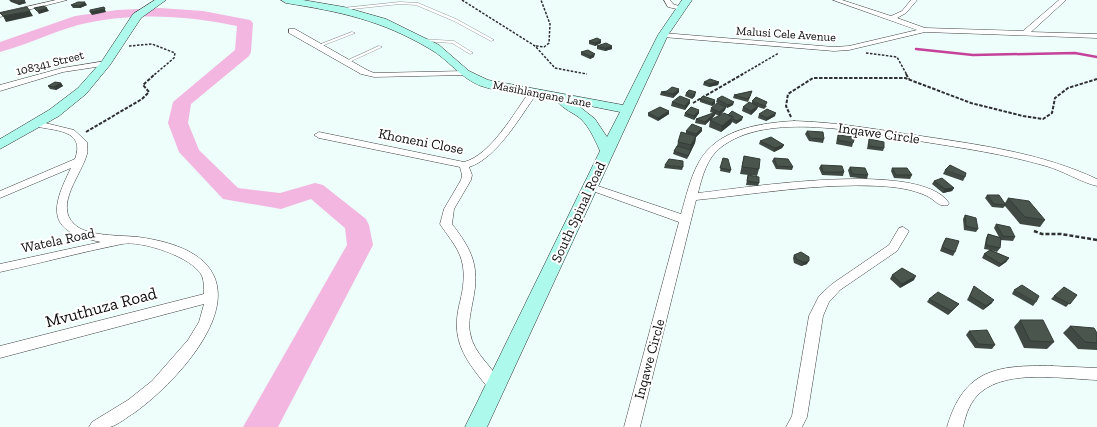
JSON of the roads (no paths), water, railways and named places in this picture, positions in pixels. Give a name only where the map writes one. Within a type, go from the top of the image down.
[{"type":"street","points":[[0,15],[64,0]]},
{"type":"street","points":[[0,145],[37,124],[82,91],[106,63],[133,21],[144,10],[161,0]]},
{"type":"street","name":"Masihlangane Lane","points":[[286,0],[340,10],[382,21],[443,52],[465,73],[486,83],[533,93],[627,109]]},
{"type":"street","points":[[667,0],[670,6],[684,4]]},
{"type":"street","points":[[836,0],[925,30]]},
{"type":"street","points":[[891,18],[904,12],[914,0]]},
{"type":"street","points":[[1024,34],[1063,0]]},
{"type":"street","name":"South Spinal Road","points":[[476,427],[663,35],[684,4]]},
{"type":"street","name":"Malusi Cele Avenue","points":[[663,35],[834,49],[850,48],[900,34],[925,30],[1097,36]]},
{"type":"street","points":[[292,31],[364,72],[374,75],[465,73]]},
{"type":"street","name":"108341 Street","points":[[0,88],[68,69],[106,63]]},
{"type":"street","name":"Khoneni Close","points":[[319,135],[464,165],[475,162],[490,151],[533,93]]},
{"type":"street","points":[[554,96],[577,109],[590,120],[598,132],[607,151]]},
{"type":"street","points":[[37,124],[65,130],[78,137],[83,146],[80,162],[62,199],[62,210],[65,221],[71,228],[81,232],[123,241],[156,244],[189,257],[207,274],[212,297],[207,318],[198,337],[183,357],[153,390],[97,427]]},
{"type":"street","name":"Inqawe Circle","points":[[632,427],[692,197],[703,163],[712,150],[723,142],[741,133],[766,127],[794,124],[837,127],[974,147],[1033,160],[1061,168],[1097,183]]},
{"type":"street","points":[[0,195],[80,162]]},
{"type":"street","points":[[464,165],[467,175],[466,180],[449,209],[446,224],[463,247],[471,265],[463,333],[467,346],[495,385]]},
{"type":"street","points":[[692,197],[826,183],[846,183],[897,185],[931,194],[944,203]]},
{"type":"street","points":[[591,187],[686,220]]},
{"type":"street","points":[[794,427],[799,417],[816,316],[824,299],[836,287],[893,248],[903,231]]},
{"type":"street","name":"Watela Road","points":[[0,268],[123,241]]},
{"type":"street","name":"Mvuthuza Road","points":[[0,352],[212,297]]},
{"type":"street","points":[[955,427],[962,405],[977,386],[1000,375],[1032,371],[1097,374]]},
{"type":"lane","points":[[340,10],[400,3],[417,4],[455,20],[492,40]]},
{"type":"lane","points":[[318,46],[353,33]]},
{"type":"lane","points":[[421,40],[453,42],[471,53]]},
{"type":"lane","points":[[346,62],[380,47]]},
{"type":"waterway","points":[[0,47],[75,21],[117,14],[138,12],[182,13],[203,15],[245,23],[243,52],[182,102],[178,123],[190,152],[231,194],[281,201],[315,190],[357,225],[360,245],[260,427]]},
{"type":"waterway","points":[[916,49],[973,55],[1075,53],[1097,57]]}]
